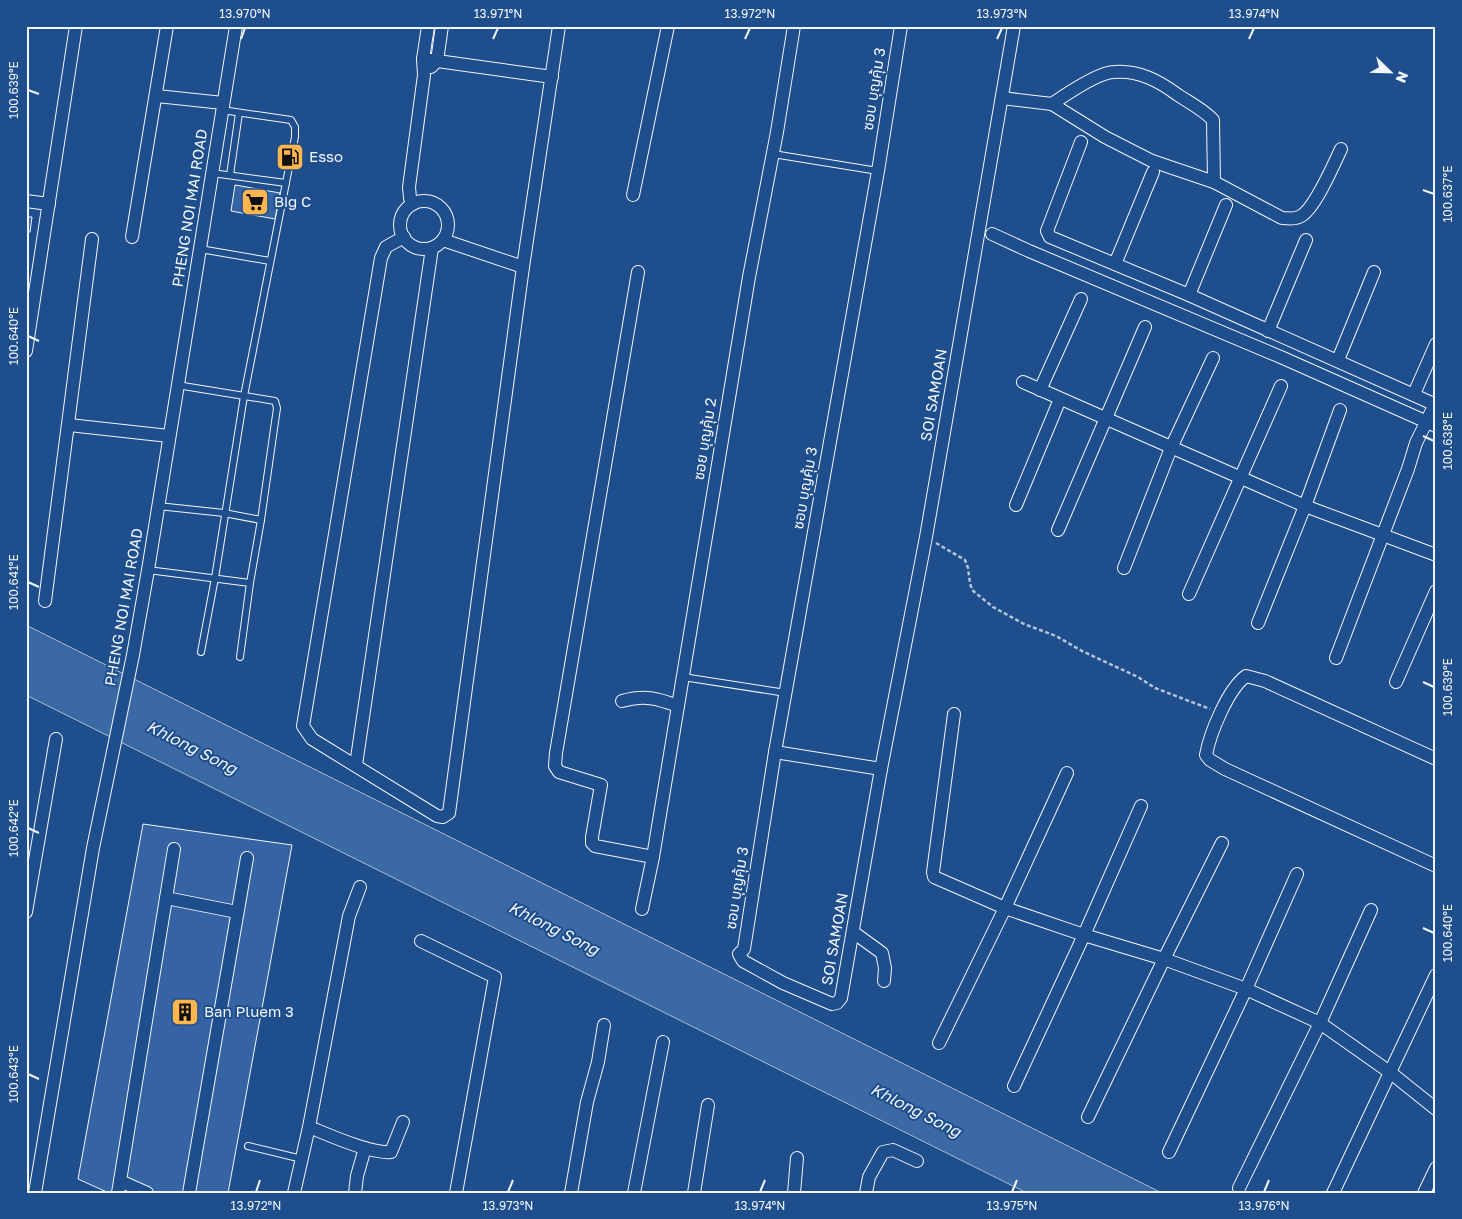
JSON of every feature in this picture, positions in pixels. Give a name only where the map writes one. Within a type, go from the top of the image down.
[{"type":"street","points":[[26,351],[76,26]]},
{"type":"street","points":[[132,237],[167,26]]},
{"type":"street","name":"PHENG NOI MAI ROAD","points":[[35,1193],[93,848],[133,655],[148,570],[236,26]]},
{"type":"street","points":[[413,204],[410,198],[409,187],[424,75],[423,59],[428,26]]},
{"type":"street","points":[[424,75],[437,61],[442,26]]},
{"type":"street","points":[[404,237],[386,247],[381,258],[303,726],[312,739],[437,816],[442,817],[449,813],[523,266],[560,26]]},
{"type":"street","points":[[633,196],[668,26]]},
{"type":"street","name":"ซอย บุญคุ้ม 2","points":[[642,909],[653,857],[749,277],[794,26]]},
{"type":"street","name":"ซอบ บุญคุ้ม 3","points":[[739,954],[744,949],[775,752],[878,171],[901,26]]},
{"type":"street","name":"SOI SAMOAN","points":[[739,954],[743,961],[782,983],[832,1004],[837,1003],[841,998],[881,769],[926,538],[1014,26]]},
{"type":"street","points":[[423,59],[552,77]]},
{"type":"street","points":[[1052,104],[1066,94],[1113,71],[1143,74],[1161,82],[1213,120],[1214,182]]},
{"type":"street","points":[[156,96],[223,106]]},
{"type":"street","points":[[1002,98],[1052,104],[1105,137],[1145,158],[1214,182],[1282,218],[1294,219],[1310,210],[1341,149]]},
{"type":"street","points":[[1081,142],[1047,231],[1050,237],[1338,360],[1435,404],[1431,425],[1416,443],[1336,658]]},
{"type":"street","points":[[1115,264],[1153,172]]},
{"type":"street","points":[[26,201],[49,204]]},
{"type":"street","points":[[434,203],[441,208],[448,225],[443,240],[432,248],[419,248],[411,245],[404,237],[401,229],[402,217],[413,204],[434,203]]},
{"type":"street","points":[[1188,295],[1226,205]]},
{"type":"street","points":[[992,234],[1028,251],[1283,358],[1431,425]]},
{"type":"street","points":[[45,601],[92,239]]},
{"type":"street","points":[[443,240],[523,266]]},
{"type":"street","points":[[1268,331],[1306,240]]},
{"type":"street","points":[[356,765],[432,248]]},
{"type":"street","points":[[638,272],[555,766],[559,772],[601,785],[592,836],[592,843],[595,846],[653,857]]},
{"type":"street","points":[[1338,360],[1374,272]]},
{"type":"street","points":[[1040,390],[1081,299]]},
{"type":"street","points":[[1058,530],[1145,327]]},
{"type":"street","points":[[1414,394],[1436,344]]},
{"type":"street","points":[[1124,568],[1171,448],[1213,358]]},
{"type":"street","points":[[1023,382],[1304,506],[1436,555]]},
{"type":"street","points":[[1189,594],[1281,386]]},
{"type":"street","points":[[1016,505],[1060,399]]},
{"type":"street","points":[[1258,623],[1340,410]]},
{"type":"street","points":[[69,425],[169,436]]},
{"type":"street","points":[[1396,682],[1436,591]]},
{"type":"street","points":[[1436,760],[1257,678],[1246,676],[1241,679],[1220,714],[1209,739],[1206,754],[1210,760],[1224,769],[1436,866]]},
{"type":"street","points":[[622,701],[646,696],[678,706]]},
{"type":"street","points":[[954,714],[932,872],[937,880],[1005,908],[1084,935],[1164,958],[1246,989],[1320,1023],[1391,1073],[1436,1109]]},
{"type":"street","points":[[26,912],[56,739]]},
{"type":"street","points":[[775,752],[881,769]]},
{"type":"street","points":[[939,1043],[1005,908],[1067,773]]},
{"type":"street","points":[[1014,1086],[1141,806]]},
{"type":"street","points":[[1088,1117],[1164,958],[1222,843]]},
{"type":"street","points":[[146,1193],[119,1187],[174,849]]},
{"type":"street","points":[[189,1193],[246,858]]},
{"type":"street","points":[[1169,1152],[1246,989],[1296,874]]},
{"type":"street","points":[[294,1193],[310,1128],[349,916],[360,887]]},
{"type":"street","points":[[166,898],[237,912]]},
{"type":"street","points":[[1239,1188],[1320,1023],[1372,910]]},
{"type":"street","points":[[853,932],[882,953],[886,968],[884,981]]},
{"type":"street","points":[[420,941],[495,977],[456,1193]]},
{"type":"street","points":[[1333,1193],[1436,974]]},
{"type":"street","points":[[571,1193],[587,1102],[598,1062],[604,1025]]},
{"type":"street","points":[[634,1193],[663,1042]]},
{"type":"street","points":[[694,1193],[708,1105]]},
{"type":"street","points":[[310,1128],[365,1148],[390,1152],[404,1122]]},
{"type":"street","points":[[355,1193],[365,1148]]},
{"type":"street","points":[[866,1193],[869,1177],[883,1152],[893,1150],[917,1161]]},
{"type":"street","points":[[794,1193],[798,1158]]},
{"type":"street","points":[[1424,1193],[1436,1168]]},
{"type":"lane","points":[[201,652],[215,578],[244,396],[295,137],[295,127],[291,120],[239,112],[223,106]]},
{"type":"lane","points":[[230,175],[239,112]]},
{"type":"lane","points":[[772,154],[878,171]]},
{"type":"lane","points":[[212,173],[286,183]]},
{"type":"lane","points":[[200,249],[270,261]]},
{"type":"lane","points":[[177,385],[275,401],[277,404],[262,520],[250,583],[240,657]]},
{"type":"lane","points":[[158,506],[224,513],[262,520]]},
{"type":"lane","points":[[148,570],[250,583]]},
{"type":"lane","points":[[683,677],[786,693]]},
{"type":"lane","points":[[248,1146],[302,1159]]},
{"type":"path","points":[[926,538],[965,560],[972,590],[993,607],[1024,624],[1056,636],[1155,688],[1220,714]]},
{"type":"water","name":"Khlong Song","points":[[26,625],[1162,1193],[1027,1193],[26,695]]},
{"type":"building","name":"Big C","points":[[235,185],[280,193],[275,219],[231,211]]},
{"type":"building","points":[[26,217],[32,217],[30,232],[26,232]]},
{"type":"building","name":"Ban Pluem 3","points":[[143,824],[292,845],[228,1193],[109,1193],[78,1179]]},
{"type":"place","name":"Esso","points":[[290,157]]},
{"type":"place","name":"Big C","points":[[255,202]]},
{"type":"place","name":"Ban Pluem 3","points":[[185,1012]]}]
